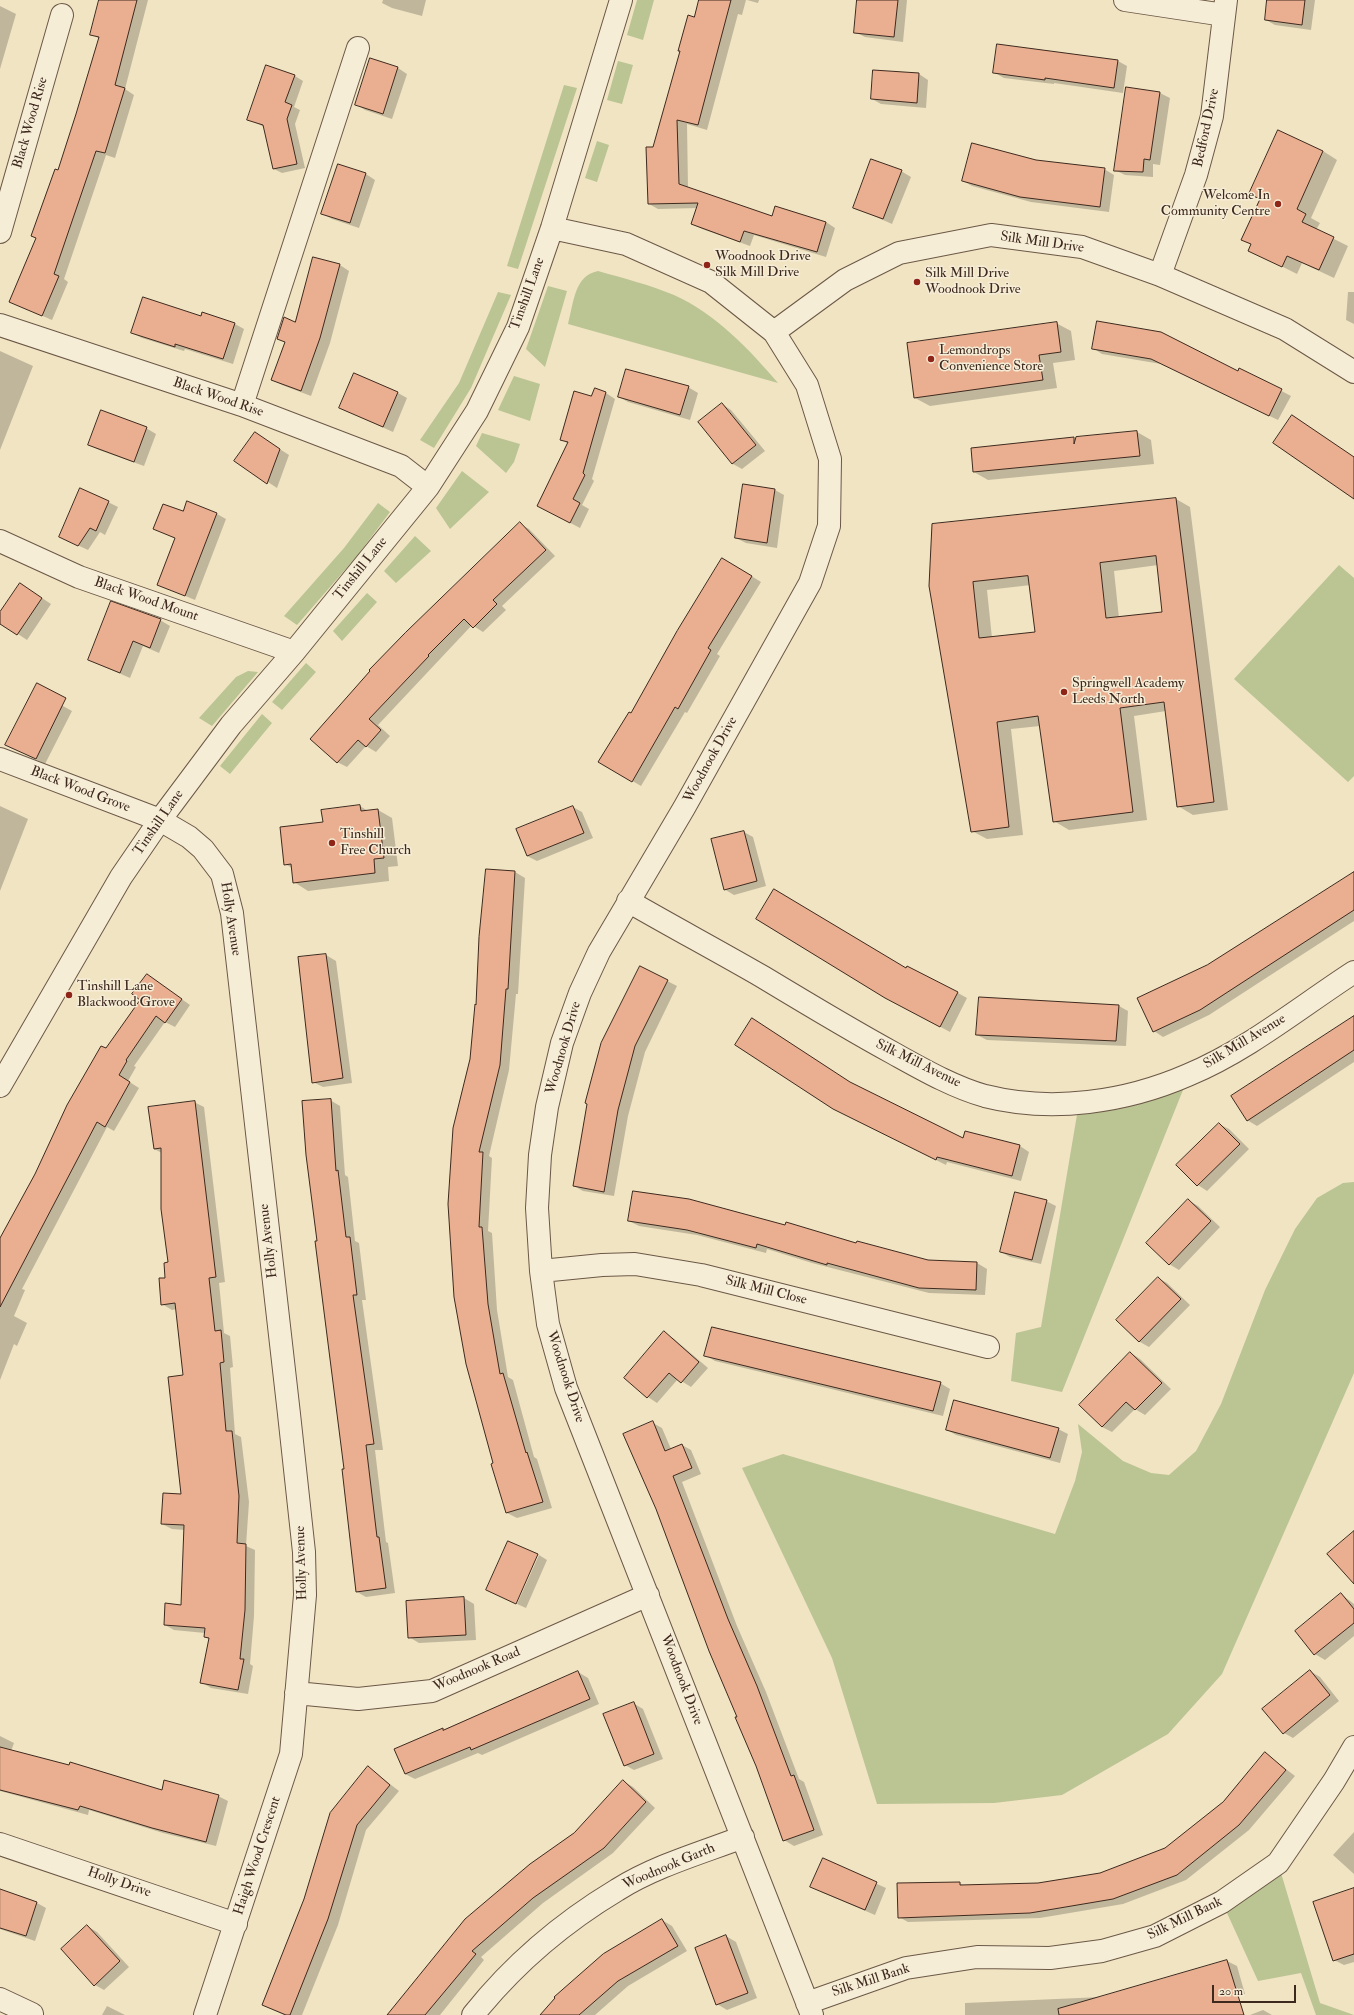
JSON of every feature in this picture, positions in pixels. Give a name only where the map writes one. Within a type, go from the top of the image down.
[{"type":"street","name":"Tinshill Lane","points":[[0,1086],[121,878],[160,820],[231,725],[294,652],[428,487],[476,410],[518,327],[552,228],[620,0]]},
{"type":"street","points":[[1125,0],[1225,7]]},
{"type":"street","name":"Bedford Drive","points":[[1160,275],[1196,175],[1212,116],[1225,7]]},
{"type":"street","name":"Black Wood Rise","points":[[0,232],[62,15]]},
{"type":"street","points":[[242,405],[358,48]]},
{"type":"street","name":"Woodnook Drive","points":[[552,228],[626,244],[711,282],[774,332],[808,385],[830,459],[829,526],[810,583],[684,808],[599,952],[580,993],[562,1043],[547,1107],[540,1154],[537,1208],[540,1271],[548,1324],[566,1388],[810,2009]]},
{"type":"street","name":"Silk Mill Drive","points":[[774,332],[845,280],[899,253],[991,235],[1082,247],[1160,275],[1285,329],[1354,372]]},
{"type":"street","name":"Black Wood Rise","points":[[0,325],[242,405],[401,466],[428,487]]},
{"type":"street","name":"Black Wood Mount","points":[[0,541],[79,577],[294,652]]},
{"type":"street","name":"Black Wood Grove","points":[[0,760],[160,820]]},
{"type":"street","name":"Holly Avenue","points":[[160,820],[189,837],[203,849],[215,863],[222,874],[232,913],[304,1552],[305,1595],[296,1693]]},
{"type":"street","name":"Silk Mill Avenue","points":[[628,901],[930,1074],[985,1096],[1036,1104],[1079,1103],[1127,1097],[1189,1075],[1243,1046],[1354,972]]},
{"type":"street","name":"Silk Mill Close","points":[[540,1271],[602,1265],[635,1264],[701,1275],[988,1347]]},
{"type":"street","name":"Woodnook Road","points":[[296,1693],[358,1699],[432,1691],[648,1595]]},
{"type":"street","name":"Haigh Wood Crescent","points":[[205,2015],[291,1754],[296,1693]]},
{"type":"street","name":"Silk Mill Bank","points":[[810,2009],[906,1968],[977,1957],[1050,1958],[1102,1951],[1155,1936],[1222,1902],[1278,1863],[1334,1781],[1354,1747]]},
{"type":"street","name":"Woodnook Garth","points":[[473,2015],[526,1957],[565,1925],[617,1889],[671,1864],[743,1837]]},
{"type":"street","name":"Holly Drive","points":[[0,1844],[236,1924]]},
{"type":"street","points":[[0,1999],[32,2014]]},
{"type":"green space","points":[[637,0],[654,0],[643,40],[627,35]]},
{"type":"green space","points":[[618,61],[633,65],[622,104],[607,100]]},
{"type":"green space","points":[[564,85],[577,88],[518,269],[507,266]]},
{"type":"green space","points":[[597,141],[609,145],[597,182],[585,178]]},
{"type":"green space","points":[[598,271],[656,288],[674,295],[704,312],[731,333],[778,383],[568,324],[576,291],[584,278]]},
{"type":"green space","points":[[548,286],[567,291],[545,367],[526,349]]},
{"type":"green space","points":[[498,292],[511,295],[471,388],[434,448],[420,440],[459,383]]},
{"type":"green space","points":[[514,376],[540,384],[530,421],[498,410]]},
{"type":"green space","points":[[482,433],[520,444],[514,462],[506,473],[476,446]]},
{"type":"green space","points":[[462,471],[489,492],[450,529],[436,508]]},
{"type":"green space","points":[[378,503],[390,512],[357,556],[297,625],[284,616],[344,548]]},
{"type":"green space","points":[[415,536],[431,551],[396,583],[384,571]]},
{"type":"green space","points":[[1339,565],[1354,578],[1354,776],[1348,782],[1234,679]]},
{"type":"green space","points":[[367,593],[377,602],[342,641],[333,631]]},
{"type":"green space","points":[[306,663],[316,672],[282,710],[272,702]]},
{"type":"green space","points":[[248,671],[258,672],[212,726],[199,718],[236,677]]},
{"type":"green space","points":[[262,714],[272,723],[230,774],[220,766]]},
{"type":"green space","points":[[1189,1075],[1062,1392],[1011,1381],[1016,1333],[1041,1327],[1079,1103]]},
{"type":"green space","points":[[1354,1182],[1354,1373],[1222,1674],[1168,1734],[1062,1795],[994,1803],[877,1804],[832,1658],[742,1468],[783,1454],[1055,1534],[1075,1481],[1082,1452],[1078,1424],[1123,1461],[1151,1473],[1169,1475],[1196,1451],[1221,1404],[1265,1290],[1295,1229],[1317,1198],[1343,1183]]},
{"type":"green space","points":[[1278,1863],[1320,2003],[1354,2015],[1316,2015],[1301,1973],[1258,1981],[1222,1902]]},
{"type":"building","points":[[99,0],[137,0],[115,85],[125,88],[105,153],[96,151],[54,274],[59,276],[42,316],[9,302],[36,238],[31,236],[55,169],[58,170],[99,37],[90,35]]},
{"type":"building","points":[[699,0],[731,0],[698,125],[677,120],[679,184],[772,216],[775,206],[826,222],[817,252],[744,231],[740,242],[691,224],[698,203],[648,204],[646,147],[653,147],[680,51],[678,51],[688,15],[694,17]]},
{"type":"building","points":[[857,0],[898,0],[894,37],[854,33]]},
{"type":"building","points":[[1267,0],[1305,0],[1302,25],[1265,20]]},
{"type":"building","points":[[997,44],[1118,60],[1114,88],[1045,78],[1045,80],[993,73]]},
{"type":"building","points":[[370,58],[398,67],[383,114],[355,105]]},
{"type":"building","points":[[266,65],[295,75],[285,102],[292,105],[287,119],[297,164],[273,169],[263,125],[247,120]]},
{"type":"building","points":[[873,70],[919,73],[917,103],[871,99]]},
{"type":"building","points":[[1126,87],[1160,92],[1150,160],[1144,159],[1143,172],[1114,171]]},
{"type":"building","name":"Welcome In Community Centre","points":[[1278,130],[1323,151],[1297,209],[1306,214],[1302,222],[1334,237],[1319,270],[1287,256],[1282,267],[1248,251],[1251,244],[1241,240],[1260,199],[1249,194]]},
{"type":"building","points":[[972,143],[1036,160],[1105,168],[1100,207],[1020,197],[962,181]]},
{"type":"building","points":[[871,159],[902,170],[883,219],[853,208]]},
{"type":"building","points":[[338,164],[366,173],[350,223],[321,214]]},
{"type":"building","points":[[313,257],[340,264],[320,338],[301,391],[271,380],[285,342],[277,339],[284,317],[295,322]]},
{"type":"building","points":[[143,297],[201,316],[202,312],[235,323],[223,359],[175,344],[175,347],[131,333]]},
{"type":"building","points":[[1097,321],[1161,332],[1238,371],[1239,368],[1282,389],[1269,416],[1151,359],[1092,349]]},
{"type":"building","points":[[1057,322],[1061,352],[1039,355],[1043,380],[914,398],[907,343]]},
{"type":"building","points":[[626,369],[689,386],[680,415],[618,397]]},
{"type":"building","points":[[354,373],[398,392],[383,427],[339,408]]},
{"type":"building","points":[[595,388],[606,392],[583,473],[585,475],[573,499],[580,503],[570,523],[537,506],[568,442],[560,440],[574,391],[591,396]]},
{"type":"building","points":[[722,403],[756,445],[732,464],[698,422]]},
{"type":"building","points":[[101,410],[147,427],[134,462],[88,445]]},
{"type":"building","points":[[1292,415],[1354,457],[1354,499],[1273,443]]},
{"type":"building","points":[[1137,431],[1140,456],[973,472],[971,448],[1074,437],[1074,444],[1076,437]]},
{"type":"building","points":[[255,432],[280,449],[267,484],[234,461]]},
{"type":"building","points":[[743,484],[775,489],[767,543],[735,538]]},
{"type":"building","points":[[80,488],[109,501],[96,531],[90,528],[78,546],[59,537]]},
{"type":"building","points":[[1176,498],[1214,802],[1177,807],[1164,702],[1120,708],[1133,812],[1053,822],[1038,716],[997,722],[1009,827],[971,832],[929,586],[932,524]],"holes":[[[1156,556],[1162,612],[1106,618],[1100,563]],[[1028,576],[1035,632],[979,638],[973,582]]]},
{"type":"building","points":[[187,501],[217,513],[185,596],[157,585],[175,538],[153,529],[163,504],[183,511]]},
{"type":"building","points":[[520,522],[546,550],[493,600],[497,604],[473,628],[464,619],[428,655],[429,656],[369,719],[381,730],[366,747],[358,740],[337,763],[310,739],[370,671],[369,670],[405,633]]},
{"type":"building","points":[[722,558],[752,576],[708,648],[711,650],[678,709],[675,707],[632,782],[598,762],[629,712],[631,713],[677,631]]},
{"type":"building","points":[[20,583],[42,598],[17,635],[0,624],[0,612]]},
{"type":"building","points":[[111,601],[161,619],[150,648],[133,641],[120,673],[88,660]]},
{"type":"building","points":[[37,683],[66,698],[36,759],[5,745]]},
{"type":"building","name":"Tinshill Free Church","points":[[360,805],[361,811],[378,809],[384,858],[374,859],[375,873],[293,883],[291,864],[284,865],[280,827],[323,822],[321,810]]},
{"type":"building","points":[[573,806],[584,833],[527,856],[516,829]]},
{"type":"building","points":[[744,831],[757,881],[724,890],[711,839]]},
{"type":"building","points":[[486,869],[515,871],[508,989],[506,989],[500,1065],[479,1152],[483,1152],[479,1227],[482,1227],[488,1304],[500,1374],[503,1373],[526,1453],[527,1452],[543,1502],[506,1513],[491,1464],[493,1463],[466,1364],[454,1297],[448,1204],[453,1128],[470,1059],[475,1004],[476,1005],[479,937]]},
{"type":"building","points":[[1354,872],[1354,910],[1200,1010],[1153,1032],[1137,998],[1207,965]]},
{"type":"building","points":[[774,889],[906,968],[907,966],[958,992],[940,1027],[885,998],[756,919]]},
{"type":"building","points":[[326,954],[343,1078],[312,1083],[298,957]]},
{"type":"building","points":[[640,966],[668,980],[635,1046],[618,1110],[604,1192],[573,1186],[587,1104],[585,1103],[601,1043]]},
{"type":"building","points":[[147,974],[182,999],[165,1023],[156,1016],[126,1060],[127,1061],[119,1075],[130,1082],[105,1127],[97,1122],[0,1307],[0,1238],[35,1174],[67,1105],[101,1046],[106,1048],[140,1000],[132,994]]},
{"type":"building","points":[[979,997],[1119,1005],[1116,1041],[976,1035]]},
{"type":"building","points":[[1354,1016],[1354,1050],[1247,1121],[1231,1096]]},
{"type":"building","points":[[752,1018],[850,1082],[963,1138],[965,1131],[1020,1145],[1012,1176],[937,1157],[936,1160],[833,1109],[735,1045]]},
{"type":"building","points":[[331,1099],[336,1171],[338,1170],[346,1237],[350,1237],[357,1295],[353,1295],[374,1444],[366,1445],[377,1537],[379,1537],[386,1588],[356,1592],[342,1469],[344,1469],[315,1241],[317,1241],[306,1155],[302,1101]]},
{"type":"building","points":[[195,1101],[216,1277],[209,1278],[215,1331],[221,1330],[224,1362],[220,1363],[226,1431],[232,1431],[239,1496],[237,1543],[246,1544],[245,1610],[240,1659],[244,1659],[238,1690],[200,1683],[209,1638],[204,1637],[205,1628],[164,1625],[165,1603],[181,1605],[184,1525],[161,1524],[163,1493],[181,1494],[168,1377],[183,1375],[175,1303],[161,1305],[159,1278],[165,1278],[164,1263],[168,1262],[161,1209],[161,1148],[154,1149],[148,1107]]},
{"type":"building","points":[[1219,1123],[1240,1144],[1197,1186],[1176,1165]]},
{"type":"building","points":[[633,1191],[689,1199],[785,1225],[786,1222],[856,1243],[857,1241],[928,1260],[977,1262],[976,1290],[919,1288],[827,1263],[827,1265],[757,1244],[756,1248],[687,1230],[628,1221]]},
{"type":"building","points":[[1015,1192],[1047,1200],[1032,1260],[1000,1252]]},
{"type":"building","points":[[1188,1199],[1211,1221],[1169,1265],[1146,1243]]},
{"type":"building","points":[[1158,1277],[1181,1299],[1139,1342],[1116,1320]]},
{"type":"building","points":[[712,1327],[941,1382],[933,1411],[704,1356]]},
{"type":"building","points":[[664,1331],[699,1362],[681,1383],[669,1373],[647,1398],[624,1378]]},
{"type":"building","points":[[1130,1352],[1162,1383],[1135,1410],[1126,1402],[1102,1427],[1079,1405]]},
{"type":"building","points":[[954,1400],[1059,1428],[1050,1458],[946,1430]]},
{"type":"building","points":[[653,1421],[665,1451],[682,1444],[692,1468],[673,1476],[728,1619],[757,1686],[791,1776],[794,1775],[814,1830],[783,1841],[756,1766],[709,1651],[656,1509],[623,1434]]},
{"type":"building","points":[[1354,1531],[1354,1584],[1327,1554]]},
{"type":"building","points":[[508,1541],[538,1554],[516,1604],[486,1590]]},
{"type":"building","points":[[1341,1593],[1354,1609],[1354,1623],[1314,1655],[1295,1631]]},
{"type":"building","points":[[464,1597],[466,1635],[408,1638],[406,1601]]},
{"type":"building","points":[[1310,1670],[1330,1695],[1283,1734],[1262,1709]]},
{"type":"building","points":[[578,1671],[590,1699],[471,1750],[470,1747],[405,1774],[394,1749],[443,1728],[443,1730]]},
{"type":"building","points":[[634,1702],[654,1754],[624,1766],[603,1714]]},
{"type":"building","points":[[0,1747],[69,1765],[70,1762],[162,1790],[164,1780],[219,1795],[206,1842],[152,1828],[80,1806],[78,1810],[0,1790]]},
{"type":"building","points":[[1265,1752],[1286,1770],[1239,1825],[1177,1875],[1113,1899],[1030,1913],[898,1918],[897,1883],[960,1882],[960,1885],[1038,1883],[1100,1873],[1165,1848],[1223,1802]]},
{"type":"building","points":[[368,1766],[390,1785],[357,1825],[328,1919],[290,2015],[286,2015],[262,2005],[304,1899],[330,1813]]},
{"type":"building","points":[[623,1780],[646,1802],[604,1848],[533,1898],[472,1951],[476,1954],[425,2015],[387,2015],[465,1919],[530,1864],[574,1833]]},
{"type":"building","points":[[823,1858],[877,1882],[865,1910],[810,1887]]},
{"type":"building","points":[[1354,1888],[1354,1954],[1333,1961],[1313,1902]]},
{"type":"building","points":[[0,1889],[37,1902],[26,1936],[0,1928]]},
{"type":"building","points":[[662,1919],[678,1946],[618,1981],[579,2015],[540,2015],[555,1998],[554,1997],[603,1954]]},
{"type":"building","points":[[87,1925],[120,1961],[94,1986],[61,1949]]},
{"type":"building","points":[[726,1935],[748,1993],[716,2005],[695,1948]]},
{"type":"building","points":[[1227,1960],[1244,2015],[1059,2015],[1058,2009]]},
{"type":"place","name":"Welcome In Community Centre","points":[[1278,204]]},
{"type":"place","name":"Woodnook Drive Silk Mill Drive","points":[[707,265]]},
{"type":"place","name":"Silk Mill Drive Woodnook Drive","points":[[917,282]]},
{"type":"place","name":"Lemondrops Convenience Store","points":[[931,359]]},
{"type":"place","name":"Springwell Academy Leeds North","points":[[1064,692]]},
{"type":"place","name":"Tinshill Free Church","points":[[332,843]]},
{"type":"place","name":"Tinshill Lane Blackwood Grove","points":[[69,995]]}]
